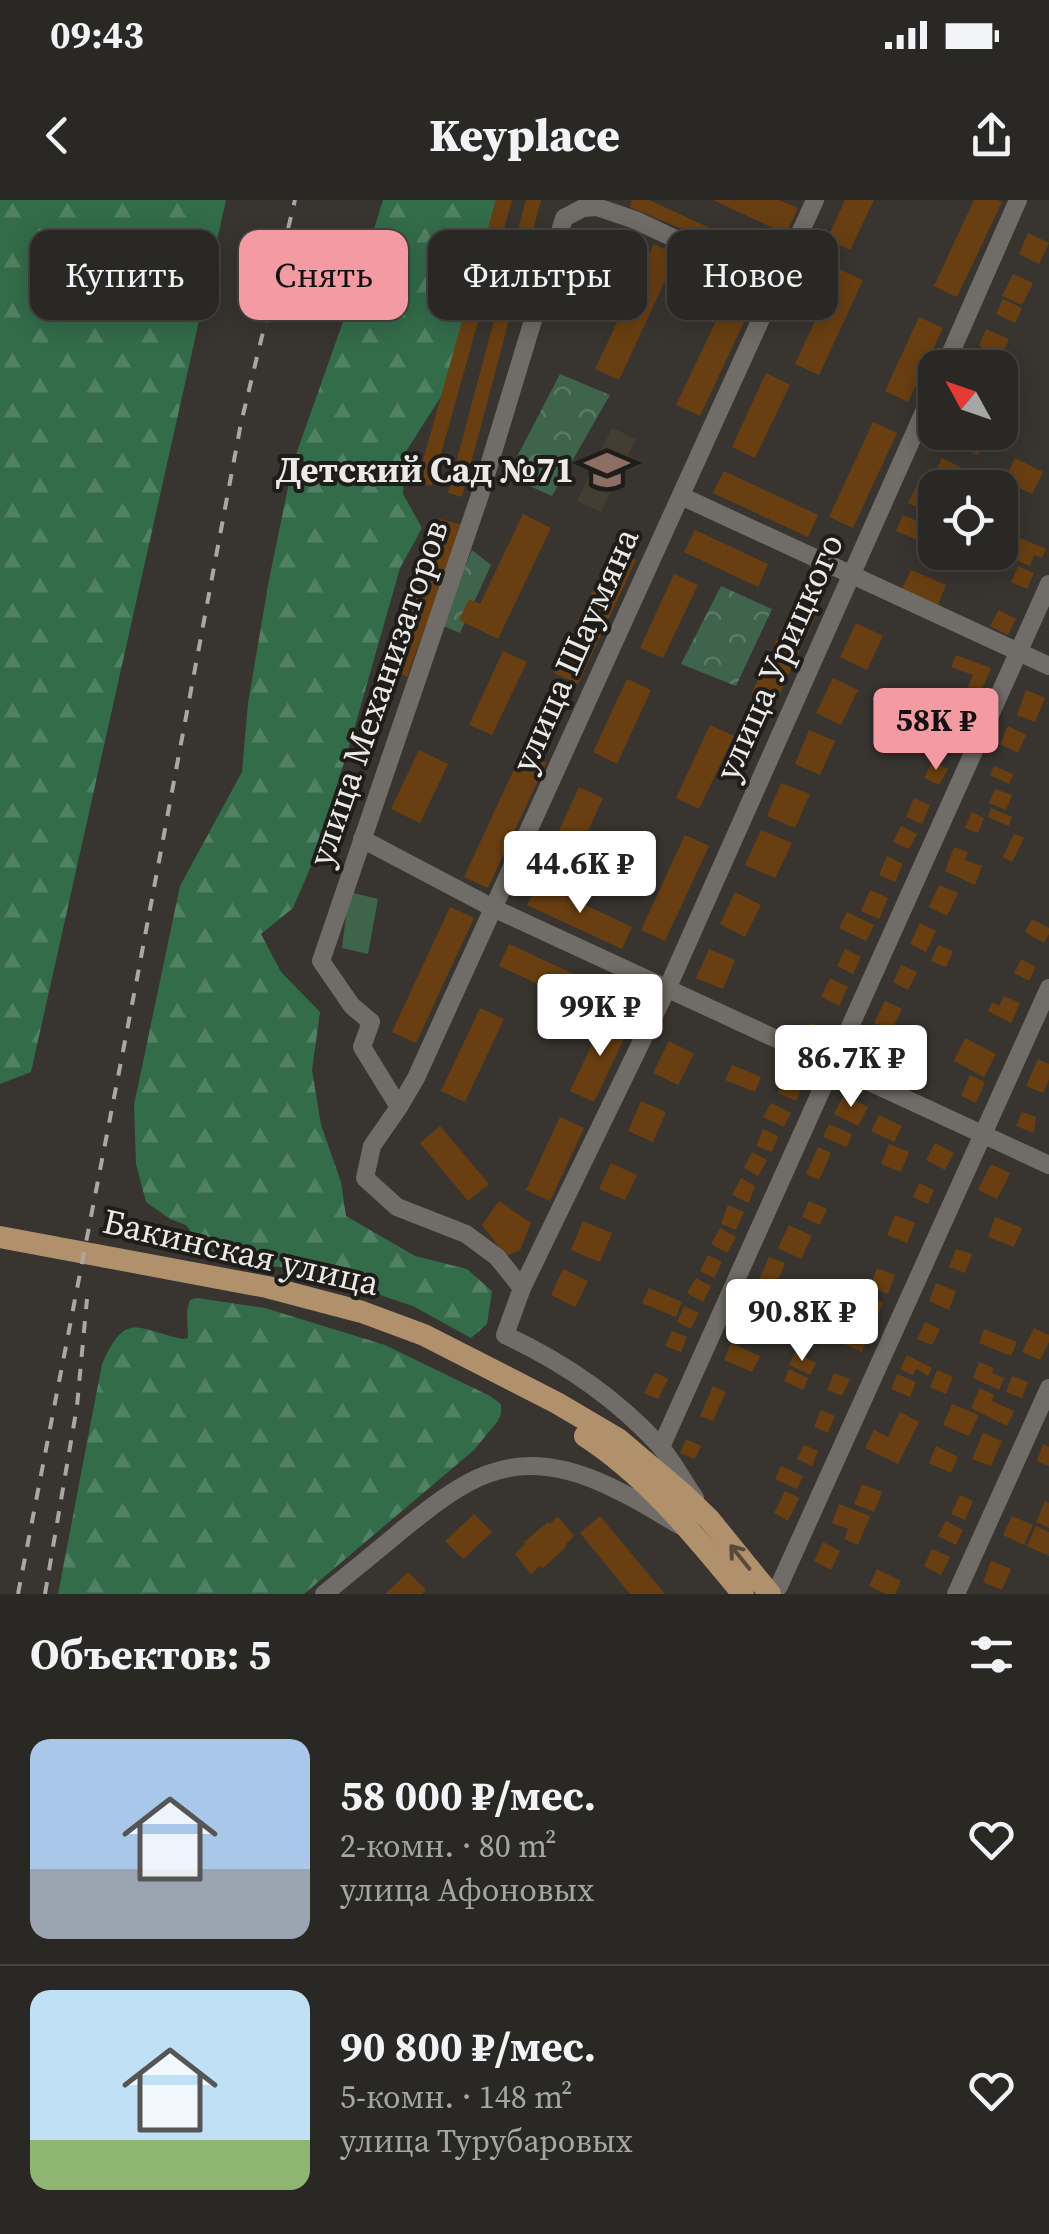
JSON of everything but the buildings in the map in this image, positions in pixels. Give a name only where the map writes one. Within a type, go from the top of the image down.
[{"type":"main road","name":"Бакинская улица","points":[[10,1246],[314,1298],[424,1335],[594,1423],[641,1458],[701,1526]]},
{"type":"main road","points":[[701,1526],[771,1594]]},
{"type":"main road","points":[[701,1526],[742,1594]]},
{"type":"street","name":"улица Шаумяна","points":[[801,230],[815,200]]},
{"type":"street","points":[[952,350],[1018,200]]},
{"type":"street","name":"улица Механизаторов","points":[[399,1107],[362,1048],[371,1022],[352,1006],[321,961],[480,495],[564,218],[583,208],[597,207],[667,235]]},
{"type":"street","name":"улица Шаумяна","points":[[522,1288],[497,1257],[466,1234],[397,1207],[364,1178],[372,1146],[416,1078],[760,320]]},
{"type":"street","name":"улица Урицкого","points":[[661,1447],[602,1392],[547,1355],[505,1335],[522,1288],[666,988],[918,425]]},
{"type":"street","points":[[680,496],[1049,666]]},
{"type":"street","points":[[701,1526],[661,1447],[1049,584]]},
{"type":"street","points":[[362,838],[493,908],[1049,1165]]},
{"type":"street","points":[[771,1594],[778,1586],[1049,988]]},
{"type":"street","points":[[956,1594],[1049,1388]]},
{"type":"street","points":[[324,1594],[454,1490],[502,1468],[540,1466],[586,1476],[701,1526]]},
{"type":"shaded area","name":"Детский Сад №71","points":[[612,428],[636,439],[601,512],[577,501]]},
{"type":"green space","points":[[0,200],[226,200],[219,231],[30,230],[30,320],[199,320],[31,1072],[0,1084]]},
{"type":"green space","points":[[383,200],[496,200],[488,230],[428,230],[428,320],[463,320],[442,395],[405,453],[403,494],[422,528],[400,568],[314,859],[293,908],[261,934],[281,972],[320,1012],[312,1070],[321,1125],[341,1182],[346,1216],[415,1256],[467,1269],[492,1291],[487,1324],[471,1338],[413,1306],[299,1268],[252,1265],[208,1255],[186,1225],[146,1202],[136,1164],[134,1105],[180,886],[242,772],[248,703],[293,463],[344,320],[408,320],[408,230],[374,230]]},
{"type":"green space","points":[[560,374],[610,395],[552,496],[507,476]]},
{"type":"green space","points":[[472,550],[491,565],[460,633],[441,625]]},
{"type":"green space","points":[[721,586],[772,609],[736,686],[681,664]]},
{"type":"green space","points":[[349,892],[378,899],[368,954],[342,948]]},
{"type":"green space","points":[[190,1300],[265,1308],[385,1345],[490,1396],[501,1404],[498,1421],[474,1450],[304,1594],[58,1594],[102,1364],[110,1347],[126,1330],[143,1328],[188,1338],[187,1311]]},
{"type":"railway","points":[[18,1594],[241,423],[295,200]]},
{"type":"railway","points":[[45,1594],[77,1406],[87,1299]]},
{"type":"place","name":"Детский Сад №71","points":[[607,470]]}]
